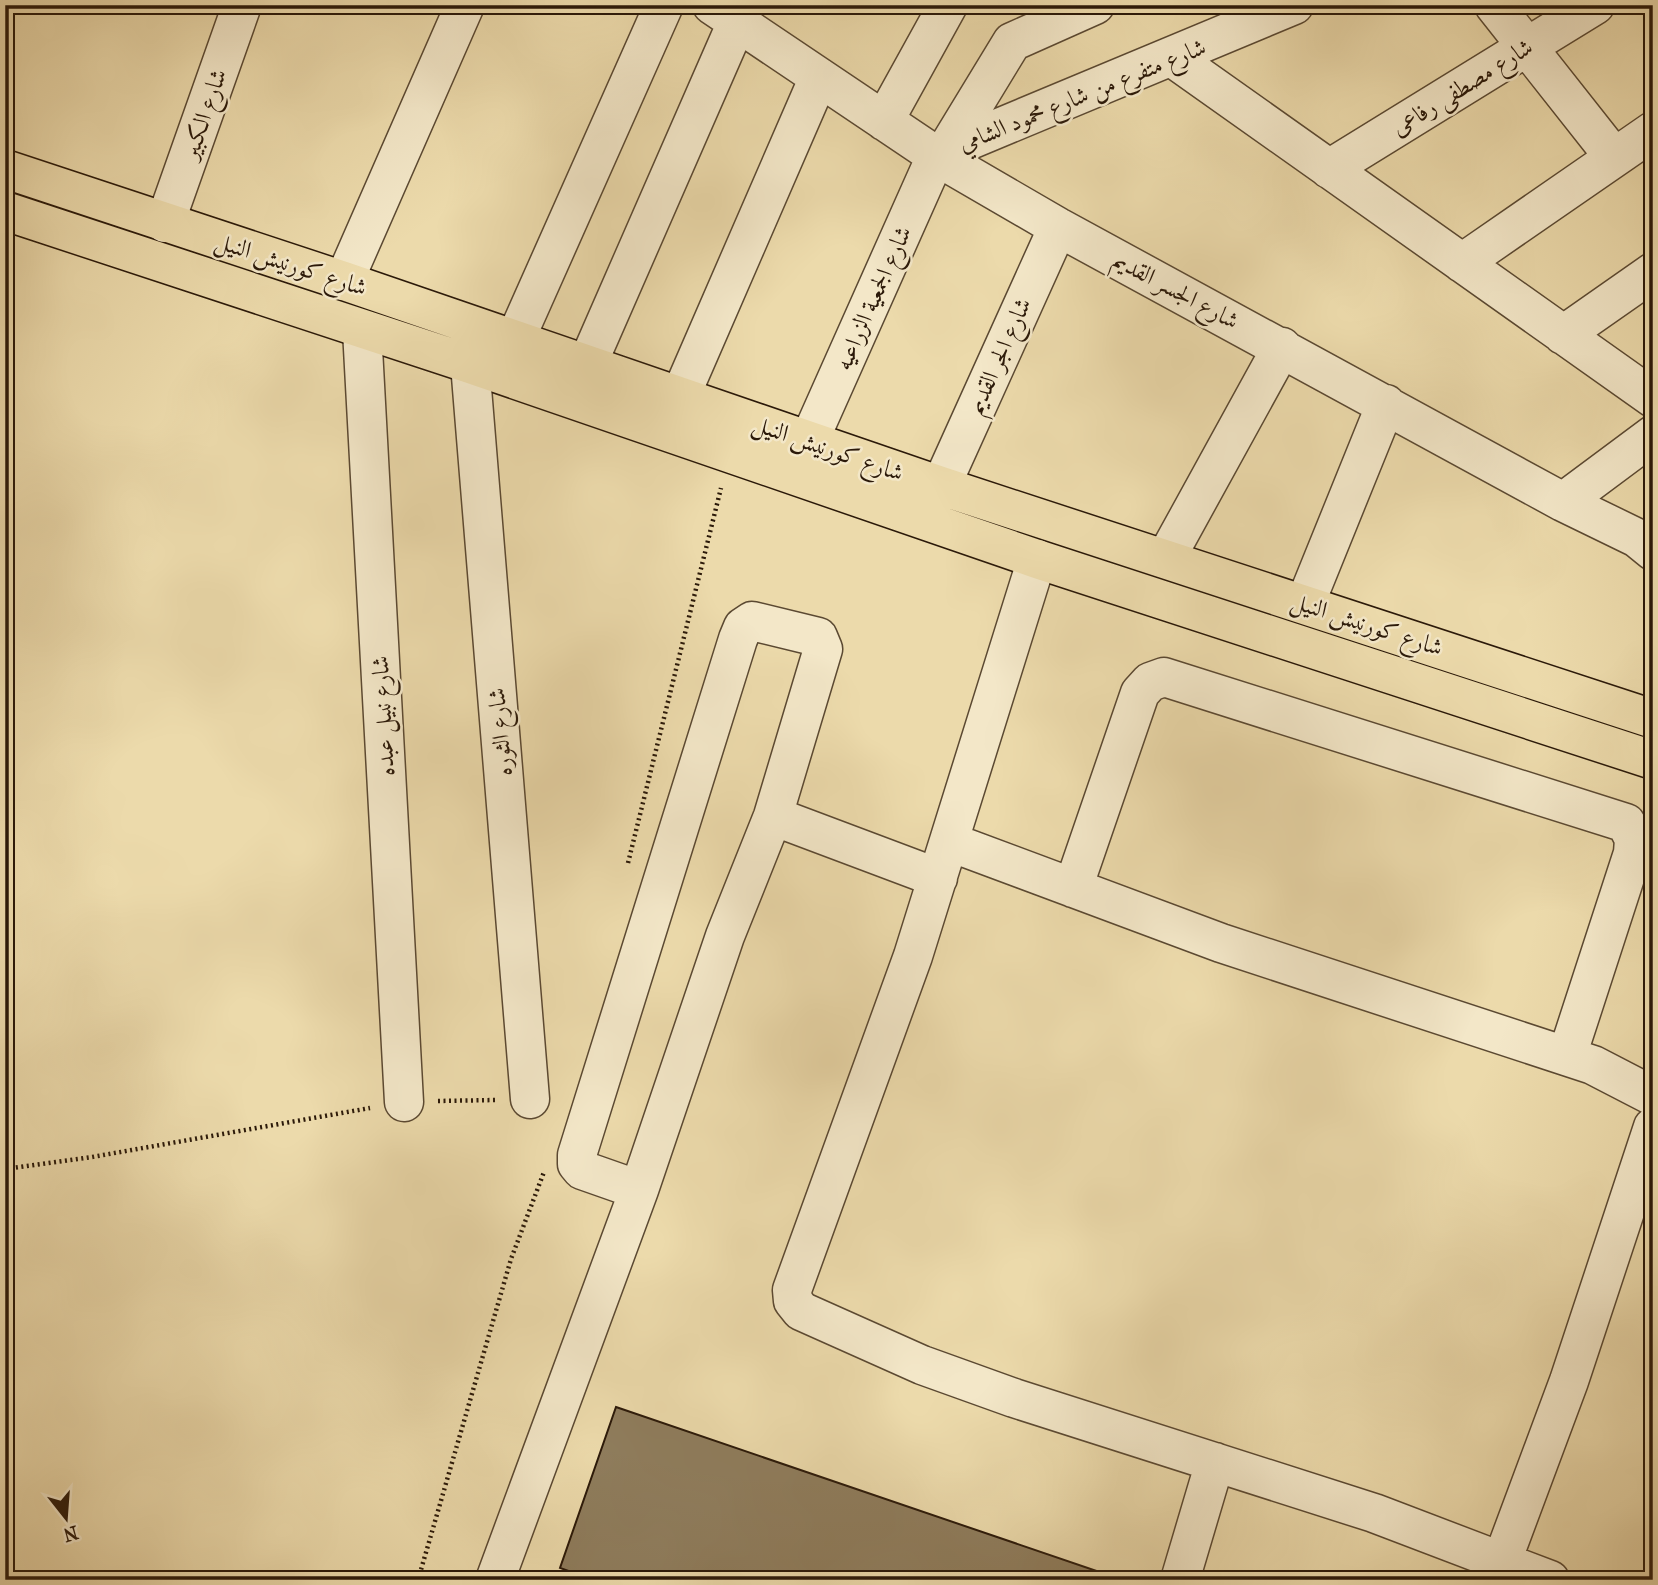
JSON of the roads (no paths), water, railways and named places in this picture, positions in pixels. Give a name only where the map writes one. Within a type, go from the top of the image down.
[{"type":"main road","name":"شارع كورنيش النيل","points":[[7,174],[344,281],[940,486],[1653,719]]},
{"type":"main road","name":"شارع كورنيش النيل","points":[[5,211],[470,364],[1037,559],[1653,760]]},
{"type":"street","name":"شارع الكبير","points":[[165,223],[242,5]]},
{"type":"street","points":[[344,281],[465,5]]},
{"type":"street","points":[[515,340],[664,5]]},
{"type":"street","points":[[884,121],[948,5]]},
{"type":"street","name":"شارع الجمعية الزراعيه","points":[[809,441],[941,155],[1012,42],[1095,5]]},
{"type":"street","name":"شارع متفرع من شارع محمود الشامي","points":[[941,155],[1294,5]]},
{"type":"street","points":[[1494,5],[1614,157]]},
{"type":"street","name":"شارع مصطفى رفاعى","points":[[1329,169],[1595,5]]},
{"type":"street","points":[[587,365],[724,14]]},
{"type":"street","name":"شارع الجسر القديم","points":[[724,14],[884,121],[1058,227],[1563,502],[1637,538],[1653,551]]},
{"type":"street","points":[[1172,58],[1653,398]]},
{"type":"street","points":[[680,397],[819,77]]},
{"type":"street","points":[[1462,263],[1653,131]]},
{"type":"street","name":"شارع الجر القديم","points":[[940,486],[1058,227]]},
{"type":"street","points":[[1563,335],[1653,272]]},
{"type":"street","name":"شارع نبيل عبده","points":[[362,330],[404,1102]]},
{"type":"street","points":[[1166,558],[1282,347]]},
{"type":"street","name":"شارع الثوره","points":[[470,364],[530,1099]]},
{"type":"street","points":[[1305,604],[1386,404]]},
{"type":"street","points":[[1563,502],[1653,435]]},
{"type":"street","points":[[1037,559],[938,878],[792,1290],[793,1301],[801,1311],[922,1365],[1374,1513],[1529,1574],[1569,1381],[1653,1127]]},
{"type":"street","points":[[495,1580],[639,1190],[725,936],[773,816],[823,649],[818,637],[752,621],[743,627],[738,639],[577,1155],[577,1164],[582,1170],[639,1190]]},
{"type":"street","points":[[1073,888],[1140,693],[1150,682],[1164,677],[1626,823],[1634,839],[1633,853],[1567,1056]]},
{"type":"street","points":[[773,816],[938,878]]},
{"type":"street","points":[[950,842],[1221,943],[1593,1065],[1653,1096]]},
{"type":"street","points":[[1180,1580],[1215,1462]]}]
